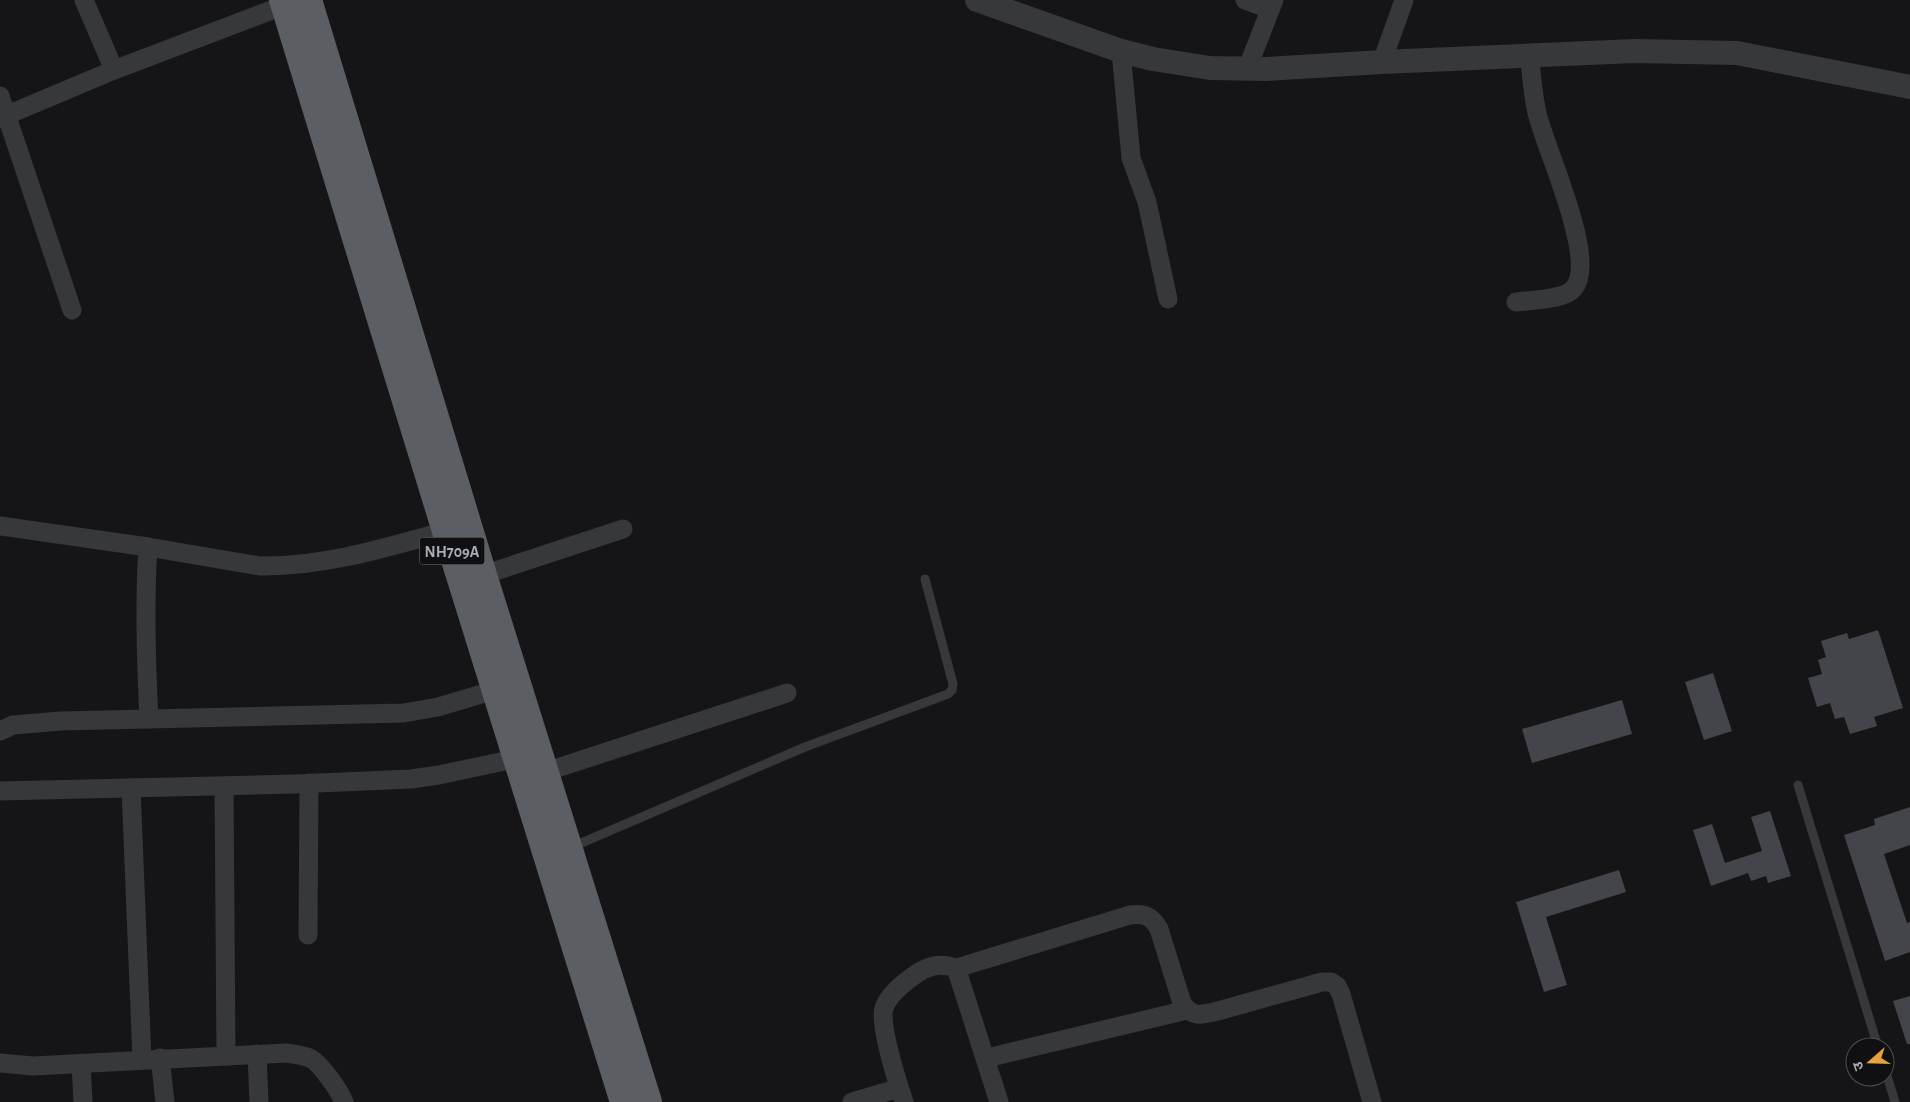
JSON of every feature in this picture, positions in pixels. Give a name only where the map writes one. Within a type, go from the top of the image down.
[{"type":"highway","name":"NH709A","points":[[292,2],[446,531],[495,690],[533,761],[569,848],[648,1102]]},
{"type":"highway","name":"NH709A","points":[[292,2],[484,575],[624,1102]]},
{"type":"street","points":[[84,0],[114,70]]},
{"type":"street","points":[[977,0],[1122,51],[1153,59],[1202,66],[1247,69],[1635,52],[1737,53],[1910,87]]},
{"type":"street","points":[[1245,0],[1272,4],[1247,69]]},
{"type":"street","points":[[1382,62],[1404,0]]},
{"type":"street","points":[[4,117],[114,70],[292,2]]},
{"type":"street","points":[[1122,51],[1131,158],[1147,202],[1168,299]]},
{"type":"street","points":[[1516,302],[1568,294],[1577,284],[1581,270],[1572,219],[1537,112],[1530,56]]},
{"type":"street","points":[[0,96],[4,117],[72,310]]},
{"type":"street","points":[[0,526],[148,547],[260,566],[293,566],[335,559],[446,531]]},
{"type":"street","points":[[484,575],[623,529]]},
{"type":"street","points":[[148,547],[145,592],[145,654],[149,719]]},
{"type":"street","points":[[0,731],[13,725],[42,722],[404,713],[438,707],[495,690]]},
{"type":"street","points":[[0,791],[224,786],[411,779],[533,761],[787,693]]},
{"type":"street","points":[[308,935],[309,783]]},
{"type":"street","points":[[224,786],[226,1056]]},
{"type":"street","points":[[131,788],[142,1060]]},
{"type":"street","points":[[958,969],[963,965],[1130,915],[1141,914],[1153,919],[1159,929],[1182,1002],[1192,1014],[1210,1013],[1322,982],[1331,982],[1337,986],[1341,994],[1372,1102]]},
{"type":"street","points":[[852,1102],[901,1095],[884,1028],[883,1011],[886,1003],[906,981],[923,970],[945,964],[958,969]]},
{"type":"street","points":[[958,969],[999,1102]]},
{"type":"street","points":[[986,1058],[1187,1010]]},
{"type":"street","points":[[1,1068],[160,1058],[286,1053],[310,1058],[316,1062],[344,1102]]},
{"type":"street","points":[[256,1054],[259,1102]]},
{"type":"street","points":[[160,1058],[165,1102]]},
{"type":"street","points":[[81,1063],[82,1102]]},
{"type":"lane","points":[[569,848],[805,747],[948,694],[952,690],[953,684],[924,579]]},
{"type":"lane","points":[[1798,785],[1875,1037]]},
{"type":"lane","points":[[1890,1087],[1895,1102]]},
{"type":"building","points":[[1878,630],[1903,708],[1874,717],[1877,726],[1850,734],[1844,717],[1835,719],[1830,703],[1817,707],[1808,678],[1822,674],[1818,660],[1826,657],[1821,641],[1847,633],[1849,639]]},
{"type":"building","points":[[1713,673],[1732,731],[1704,740],[1685,682]]},
{"type":"building","points":[[1622,700],[1632,734],[1532,763],[1522,729]]},
{"type":"building","points":[[1910,807],[1910,845],[1884,854],[1907,923],[1910,922],[1910,952],[1885,961],[1844,835],[1875,825],[1874,819]]},
{"type":"building","points":[[1770,811],[1791,876],[1768,883],[1766,876],[1751,881],[1748,873],[1711,886],[1693,830],[1712,824],[1725,863],[1762,851],[1751,817]]},
{"type":"building","points":[[1619,870],[1626,892],[1546,917],[1567,985],[1544,992],[1516,902]]},
{"type":"building","points":[[1910,996],[1910,1044],[1907,1044],[1893,1001]]}]
